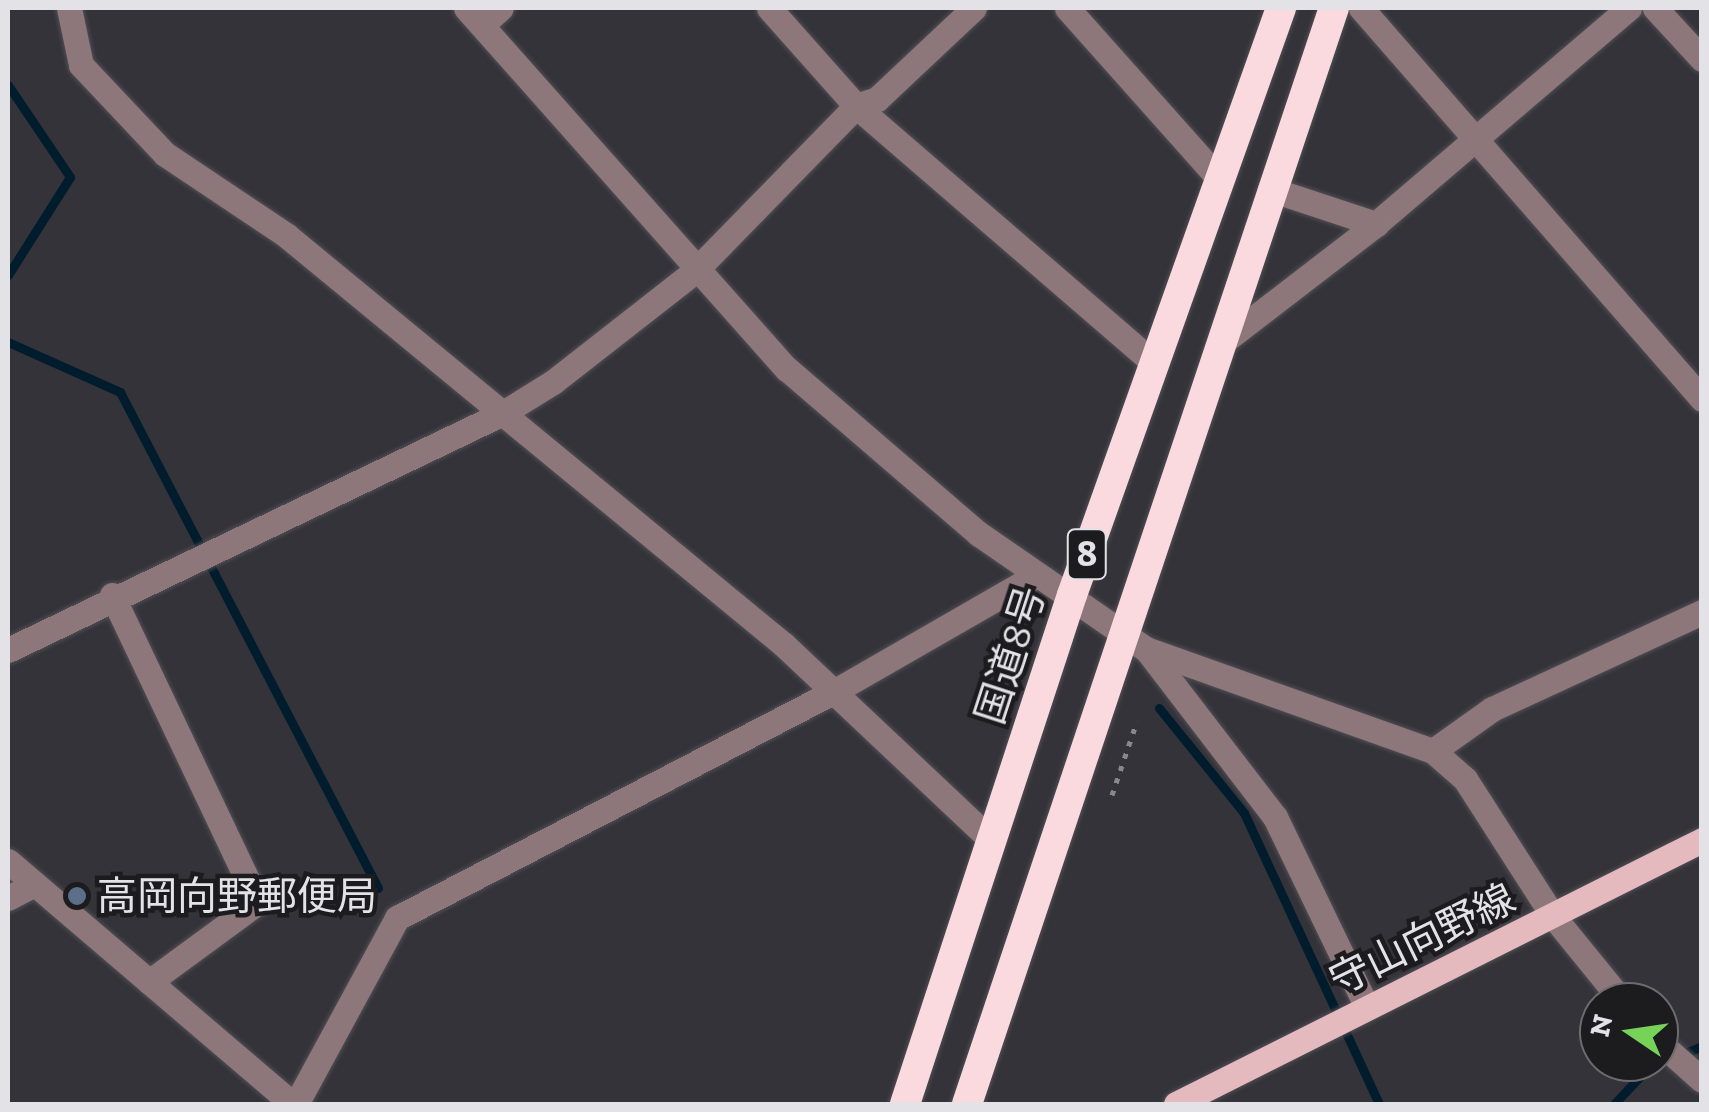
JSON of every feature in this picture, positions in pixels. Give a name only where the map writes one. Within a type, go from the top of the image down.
[{"type":"highway","name":"国道8号","points":[[906,1104],[1072,594],[1282,8]]},
{"type":"highway","name":"8","points":[[968,1104],[1122,630],[1334,8]]},
{"type":"main road","name":"守山向野線","points":[[1176,1104],[1702,840]]},
{"type":"street","points":[[69,8],[81,66],[165,154],[286,235],[502,413],[835,691],[992,841]]},
{"type":"street","points":[[769,8],[856,106],[1155,364]]},
{"type":"street","points":[[8,650],[112,595],[502,413],[554,382],[696,272],[856,106],[877,99],[974,8]]},
{"type":"street","points":[[1066,8],[1220,180]]},
{"type":"street","points":[[1361,8],[1702,399]]},
{"type":"street","points":[[1219,344],[1376,224],[1628,8]]},
{"type":"street","points":[[1655,8],[1702,59]]},
{"type":"street","points":[[483,13],[696,272],[787,370],[882,455],[1038,575],[1072,594],[1146,649],[1275,818],[1367,1007]]},
{"type":"street","points":[[1270,189],[1376,224]]},
{"type":"street","points":[[8,860],[295,1104],[397,918],[835,691],[1038,575]]},
{"type":"street","points":[[112,595],[258,902],[150,982]]},
{"type":"street","points":[[1433,750],[1492,710],[1702,612]]},
{"type":"street","points":[[1146,649],[1433,750],[1465,780],[1552,916],[1607,982]]},
{"type":"street","points":[[8,898],[34,884]]},
{"type":"street","points":[[1679,1060],[1702,1080]]},
{"type":"path","points":[[1010,654],[1014,676]]},
{"type":"path","points":[[1112,795],[1138,721]]},
{"type":"waterway","points":[[8,85],[70,177],[8,275]]},
{"type":"waterway","points":[[8,342],[120,392],[378,888]]},
{"type":"waterway","points":[[1159,708],[1244,813],[1379,1104]]},
{"type":"waterway","points":[[1614,1104],[1647,1069],[1702,1046]]},
{"type":"place","name":"高岡向野郵便局","points":[[77,896]]}]
